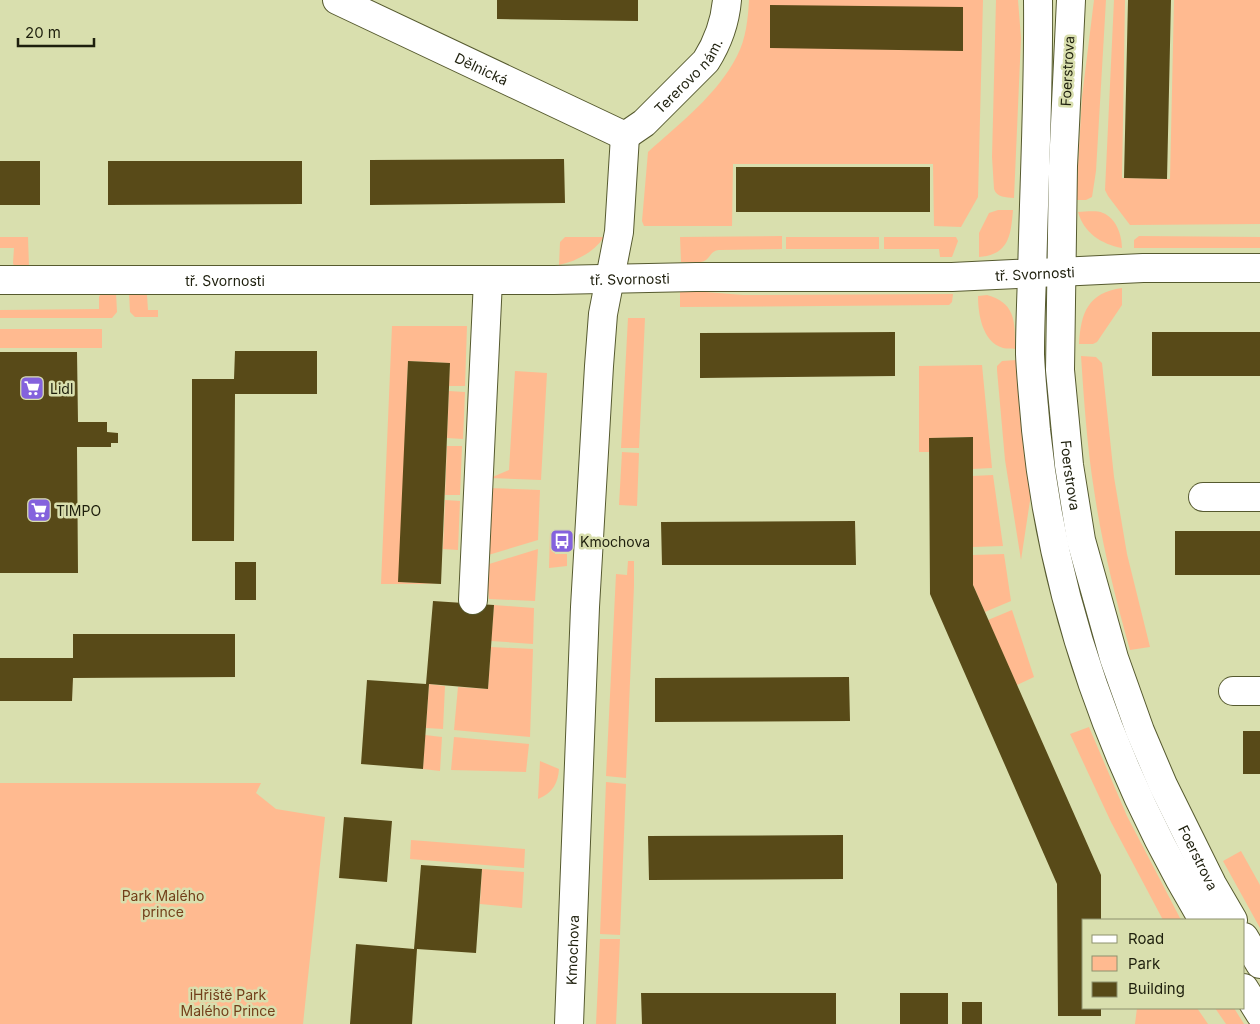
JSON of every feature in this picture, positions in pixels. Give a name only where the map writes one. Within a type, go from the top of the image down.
[{"type":"street","name":"Dělnická","points":[[337,0],[625,136]]},
{"type":"street","name":"Tererovo nám.","points":[[625,136],[644,123],[706,61],[716,44],[722,28],[727,0]]},
{"type":"street","name":"Foerstrova","points":[[1038,0],[1039,59],[1030,354],[1038,451],[1051,532],[1065,595],[1090,677],[1118,750],[1161,843],[1202,919]]},
{"type":"street","name":"Foerstrova","points":[[1071,0],[1064,166],[1060,370],[1069,465],[1081,540],[1114,658],[1140,731],[1163,785],[1212,884],[1232,919]]},
{"type":"street","points":[[610,279],[619,232],[625,136]]},
{"type":"street","name":"tř. Svornosti","points":[[0,280],[488,280],[774,276],[952,277],[1143,268],[1260,268]]},
{"type":"street","name":"Kmochova","points":[[569,1024],[585,608],[599,366],[603,314],[610,279]]},
{"type":"street","points":[[473,600],[488,280]]},
{"type":"street","points":[[1203,497],[1260,498]]},
{"type":"street","points":[[1233,691],[1260,691]]},
{"type":"street","points":[[1245,939],[1260,964]]},
{"type":"street","points":[[1245,990],[1260,1014]]},
{"type":"green space","points":[[749,0],[983,0],[978,197],[961,227],[934,226],[933,164],[733,164],[732,226],[644,226],[642,221],[648,152],[697,108],[729,70],[743,43]]},
{"type":"green space","points":[[996,0],[1018,0],[1021,38],[1014,198],[1000,196],[994,189],[992,157]]},
{"type":"green space","points":[[1094,0],[1106,0],[1096,171],[1092,197],[1086,200],[1076,200],[1082,97]]},
{"type":"green space","points":[[1114,0],[1125,0],[1122,178],[1170,179],[1174,0],[1260,0],[1260,224],[1130,225],[1108,196],[1105,190]]},
{"type":"green space","points":[[998,210],[1013,210],[1009,235],[1002,248],[997,252],[979,257],[979,233],[989,213]]},
{"type":"green space","points":[[1078,212],[1097,212],[1108,215],[1115,223],[1121,238],[1122,248],[1107,244],[1089,232]]},
{"type":"green space","points":[[782,236],[782,249],[719,250],[704,261],[681,262],[680,237]]},
{"type":"green space","points":[[1139,236],[1260,237],[1260,248],[1134,248],[1134,240]]},
{"type":"green space","points":[[0,237],[28,237],[29,267],[14,266],[14,248],[0,248]]},
{"type":"green space","points":[[565,237],[604,237],[584,255],[559,265],[560,242]]},
{"type":"green space","points":[[786,237],[879,237],[879,249],[786,249]]},
{"type":"green space","points":[[884,237],[956,237],[958,241],[952,257],[940,257],[939,249],[884,249]]},
{"type":"green space","points":[[1122,288],[1122,305],[1097,342],[1093,344],[1079,344],[1082,322],[1088,306],[1101,294]]},
{"type":"green space","points":[[680,290],[743,295],[953,294],[952,302],[949,305],[680,307]]},
{"type":"green space","points":[[116,292],[117,312],[112,318],[0,318],[0,310],[99,309],[101,293]]},
{"type":"green space","points":[[129,293],[144,293],[147,295],[148,310],[158,310],[158,317],[135,317],[130,312]]},
{"type":"green space","points":[[987,295],[1004,303],[1009,308],[1014,322],[1015,349],[996,345],[986,333],[980,318],[978,296]]},
{"type":"green space","points":[[628,318],[645,318],[639,448],[621,448]]},
{"type":"green space","points":[[392,326],[467,326],[465,386],[449,386],[450,363],[408,361],[399,582],[441,584],[381,584]]},
{"type":"green space","points":[[0,329],[102,329],[102,348],[0,348]]},
{"type":"green space","points":[[1081,356],[1096,357],[1102,363],[1114,477],[1127,554],[1150,647],[1130,650],[1109,570],[1092,473]]},
{"type":"green space","points":[[1016,360],[1031,494],[1021,560],[1005,460],[997,370],[997,366],[1002,361]]},
{"type":"green space","points":[[982,365],[992,468],[972,469],[972,437],[930,438],[929,452],[919,452],[919,366]]},
{"type":"green space","points":[[515,371],[547,373],[541,480],[490,478],[509,470]]},
{"type":"green space","points":[[449,391],[465,392],[463,439],[447,438]]},
{"type":"green space","points":[[447,446],[462,446],[460,495],[445,495]]},
{"type":"green space","points":[[622,452],[639,453],[637,506],[619,505]]},
{"type":"green space","points":[[993,475],[1003,546],[973,547],[972,476]]},
{"type":"green space","points":[[489,488],[540,490],[538,540],[485,556]]},
{"type":"green space","points":[[445,500],[460,501],[458,550],[443,549]]},
{"type":"green space","points":[[560,531],[559,542],[555,542],[555,554],[567,554],[567,566],[549,568],[550,533]]},
{"type":"green space","points":[[538,549],[535,601],[489,599],[486,565]]},
{"type":"green space","points":[[1004,554],[1011,601],[985,612],[973,585],[973,555]]},
{"type":"green space","points":[[628,561],[634,561],[634,586],[626,778],[606,776],[616,574],[627,575]]},
{"type":"green space","points":[[494,605],[534,608],[533,644],[491,641]]},
{"type":"green space","points":[[1012,610],[1034,677],[1017,685],[988,620]]},
{"type":"green space","points":[[491,647],[533,649],[530,737],[454,730],[458,687],[488,689]]},
{"type":"green space","points":[[429,684],[445,686],[443,729],[426,728]]},
{"type":"green space","points":[[1089,727],[1127,816],[1180,919],[1162,919],[1111,822],[1070,734]]},
{"type":"green space","points":[[425,735],[442,737],[440,771],[423,769]]},
{"type":"green space","points":[[454,737],[529,744],[526,772],[451,770]]},
{"type":"green space","points":[[540,761],[559,769],[554,787],[538,799]]},
{"type":"green space","points":[[606,782],[626,784],[620,935],[600,934]]},
{"type":"green space","name":"Park Malého prince","points":[[0,783],[261,783],[256,793],[276,809],[325,817],[303,1024],[0,1024]]},
{"type":"green space","points":[[411,840],[525,849],[524,868],[410,859]]},
{"type":"green space","points":[[1241,851],[1260,885],[1260,928],[1223,861]]},
{"type":"green space","points":[[482,869],[524,872],[522,908],[480,904]]},
{"type":"green space","points":[[600,939],[620,939],[616,1024],[596,1024]]},
{"type":"green space","points":[[1137,1009],[1198,1009],[1208,1024],[1135,1024]]},
{"type":"green space","points":[[1216,1009],[1235,1009],[1244,1024],[1226,1024]]},
{"type":"building","points":[[497,0],[638,0],[638,21],[497,19]]},
{"type":"building","points":[[1128,0],[1171,0],[1167,179],[1124,178]]},
{"type":"building","points":[[770,5],[963,7],[963,51],[770,48]]},
{"type":"building","points":[[564,159],[565,203],[370,205],[370,160]]},
{"type":"building","points":[[0,161],[40,161],[40,205],[0,205]]},
{"type":"building","points":[[108,161],[302,161],[302,204],[108,205]]},
{"type":"building","points":[[736,167],[930,167],[930,212],[736,212]]},
{"type":"building","points":[[895,332],[895,376],[700,378],[700,333]]},
{"type":"building","points":[[1152,332],[1260,332],[1260,376],[1152,376]]},
{"type":"building","points":[[235,351],[317,351],[317,394],[235,394],[234,541],[192,541],[192,379],[234,379]]},
{"type":"building","name":"TIMPO","points":[[0,352],[77,352],[78,422],[107,422],[107,432],[118,433],[118,443],[111,443],[111,447],[77,447],[78,573],[0,573]]},
{"type":"building","points":[[408,361],[450,363],[441,584],[398,582]]},
{"type":"building","points":[[973,437],[973,585],[1101,875],[1101,919],[1082,919],[1082,1009],[1101,1009],[1101,1016],[1058,1016],[1057,884],[930,594],[929,438]]},
{"type":"building","points":[[855,521],[856,565],[662,565],[661,522]]},
{"type":"building","points":[[1175,531],[1260,531],[1260,575],[1175,575]]},
{"type":"building","points":[[235,562],[256,562],[256,600],[235,600]]},
{"type":"building","points":[[433,601],[494,605],[488,689],[429,684],[423,769],[361,764],[367,680],[426,684]]},
{"type":"building","points":[[73,634],[235,634],[235,677],[73,678],[72,701],[0,701],[0,658],[73,658]]},
{"type":"building","points":[[849,677],[850,721],[655,722],[655,678]]},
{"type":"building","points":[[1243,731],[1260,731],[1260,774],[1243,774]]},
{"type":"building","points":[[344,817],[392,821],[387,882],[339,878]]},
{"type":"building","points":[[843,835],[843,879],[649,880],[648,836]]},
{"type":"building","points":[[421,865],[482,869],[476,953],[417,949],[412,1024],[350,1024],[356,944],[414,949]]},
{"type":"building","points":[[641,993],[836,993],[836,1024],[642,1024]]},
{"type":"building","points":[[900,993],[948,993],[948,1024],[900,1024]]},
{"type":"building","points":[[962,1002],[982,1002],[982,1024],[962,1024]]},
{"type":"place","name":"Lidl","points":[[32,388]]},
{"type":"place","name":"TIMPO","points":[[39,510]]},
{"type":"place","name":"Kmochova","points":[[562,541]]},
{"type":"park label","name":"iHřiště Park Malého Prince","points":[[228,1002]]}]
